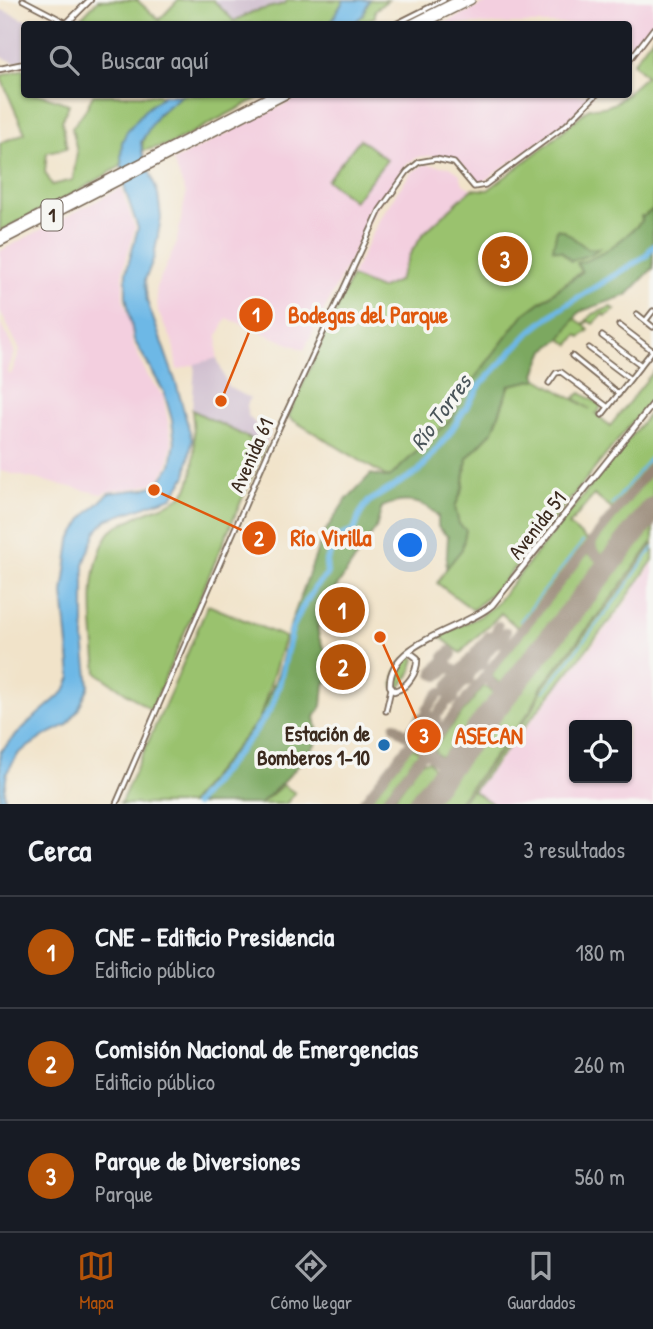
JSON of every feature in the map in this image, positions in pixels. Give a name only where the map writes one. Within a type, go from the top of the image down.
[{"type":"highway","points":[[417,21],[459,0]]},
{"type":"highway","points":[[429,21],[471,0]]},
{"type":"highway","name":"1","points":[[0,242],[267,98]]},
{"type":"highway","name":"1","points":[[180,146],[279,98]]},
{"type":"highway","name":"1","points":[[0,234],[103,186]]},
{"type":"main road","points":[[70,21],[88,2]]},
{"type":"main road","points":[[0,69],[21,65]]},
{"type":"main road","name":"Avenida 51","points":[[391,689],[390,680],[394,669],[403,656],[425,640],[479,615],[499,598],[653,404]]},
{"type":"main road","points":[[391,689],[398,691],[409,681],[417,667],[417,657],[425,640]]},
{"type":"main road","points":[[409,652],[417,657]]},
{"type":"street","points":[[23,0],[62,21]]},
{"type":"street","points":[[81,0],[88,2]]},
{"type":"street","points":[[402,21],[444,0]]},
{"type":"street","points":[[632,57],[653,29]]},
{"type":"street","name":"Avenida 61","points":[[116,804],[318,340],[380,210],[419,162],[436,159],[454,163],[474,187],[485,186],[566,125],[593,98]]},
{"type":"street","points":[[646,320],[653,311]]},
{"type":"street","points":[[637,314],[653,327]]},
{"type":"street","points":[[602,415],[653,350],[619,325]]},
{"type":"street","points":[[602,335],[641,365]]},
{"type":"street","points":[[589,348],[630,379]]},
{"type":"street","points":[[572,356],[619,394]]},
{"type":"street","points":[[549,383],[556,373],[561,372],[608,407]]},
{"type":"street","name":"Avenida 51","points":[[386,711],[391,689]]},
{"type":"shaded area","points":[[213,0],[288,0],[284,4],[252,12],[234,21]]},
{"type":"shaded area","points":[[492,0],[653,0],[653,24],[632,52],[632,21],[449,21]]},
{"type":"shaded area","points":[[0,9],[28,21],[21,21],[21,60],[16,63],[0,56]]},
{"type":"shaded area","points":[[297,98],[590,98],[564,124],[481,183],[453,159],[418,157],[407,164],[379,202],[304,350],[227,318],[218,335],[217,358],[177,370],[173,342],[158,312],[156,287],[176,245],[186,194],[173,161]]},
{"type":"shaded area","points":[[424,164],[450,167],[460,174],[463,184],[472,189],[410,254],[398,281],[380,289],[351,277],[380,218],[411,173]]},
{"type":"shaded area","points":[[121,188],[135,228],[123,270],[123,298],[130,320],[132,341],[147,375],[163,396],[172,443],[168,464],[158,482],[101,494],[0,471],[0,322],[15,352],[7,372],[11,375],[20,350],[0,311],[0,251]]},
{"type":"shaded area","points":[[217,358],[228,387],[250,398],[247,405],[248,416],[258,426],[271,432],[265,446],[192,410],[195,364]]},
{"type":"shaded area","points":[[653,563],[653,804],[493,804],[474,792],[622,609]]},
{"type":"green space","points":[[98,0],[137,0],[159,20],[178,0],[213,0],[234,21],[78,21]]},
{"type":"green space","points":[[288,0],[344,0],[332,21],[234,21],[252,12],[284,4]]},
{"type":"green space","points":[[369,0],[388,0],[375,10],[375,17],[356,21],[363,15]]},
{"type":"green space","points":[[653,36],[653,226],[572,278],[523,315],[462,395],[453,417],[389,478],[288,417],[351,277],[380,289],[398,281],[410,254],[424,233],[472,189],[488,190],[589,108],[609,106],[622,98],[632,98],[632,88],[646,76],[633,63]]},
{"type":"green space","points":[[21,70],[21,98],[51,98],[69,104],[62,121],[67,148],[47,152],[45,172],[52,185],[73,180],[77,152],[72,128],[92,98],[160,98],[144,111],[122,142],[121,166],[0,231],[0,143],[25,133],[0,76]]},
{"type":"green space","points":[[178,98],[258,98],[171,144],[142,151],[145,134],[161,112]]},
{"type":"green space","points":[[360,139],[387,160],[354,201],[327,180]]},
{"type":"green space","points":[[653,209],[653,268],[627,295],[579,312],[561,339],[545,350],[535,374],[538,379],[509,385],[493,431],[467,458],[463,488],[455,507],[459,524],[466,530],[462,549],[446,569],[448,537],[438,527],[438,516],[432,510],[419,503],[405,501],[382,507],[376,528],[320,612],[319,636],[338,668],[324,685],[322,706],[315,717],[319,739],[306,757],[260,804],[189,804],[259,720],[279,671],[291,623],[323,535],[345,501],[371,474],[389,478],[453,417],[462,395],[523,315],[582,272],[577,263],[595,257],[612,246],[642,221],[641,216]]},
{"type":"green space","points":[[557,229],[564,231],[588,249],[599,248],[571,261],[561,251],[553,249]]},
{"type":"green space","points":[[611,307],[615,310],[606,316],[603,314],[593,324],[588,321],[584,325],[589,330],[581,337],[577,335],[570,345],[561,339],[574,318],[583,324],[593,314]]},
{"type":"green space","points":[[653,372],[653,397],[501,584],[473,610],[437,583],[462,549],[455,507],[463,488],[467,458],[493,431],[510,385],[538,379],[590,409],[574,398],[581,393],[601,405],[598,414],[595,413],[610,426]]},
{"type":"green space","points":[[653,409],[653,460],[613,510],[594,495],[569,525],[588,541],[519,629],[501,613],[461,653],[439,636],[479,617],[494,606]]},
{"type":"green space","points":[[192,410],[265,446],[151,710],[97,673],[93,585],[101,551],[110,533],[118,526],[179,498],[186,491],[194,457]]},
{"type":"green space","points":[[653,470],[653,498],[607,555],[603,556],[595,549],[594,544]]},
{"type":"green space","points":[[653,522],[653,541],[542,686],[532,708],[457,804],[428,804]]},
{"type":"green space","points":[[653,544],[653,560],[619,609],[473,791],[493,804],[460,804],[533,709],[543,687]]},
{"type":"green space","points":[[586,554],[598,560],[599,565],[506,681],[500,684],[492,677],[494,670]]},
{"type":"green space","points":[[208,605],[285,637],[259,720],[189,804],[120,804],[173,687]]},
{"type":"green space","points":[[410,656],[415,659],[410,675],[399,688],[394,688],[398,670]]},
{"type":"green space","points":[[483,687],[488,687],[493,692],[492,700],[447,755],[440,757],[435,752],[436,745]]},
{"type":"green space","points":[[411,746],[419,752],[378,804],[366,804]]},
{"type":"green space","points":[[429,761],[434,769],[408,804],[390,804],[421,762]]},
{"type":"green space","points":[[283,785],[295,793],[286,804],[260,804]]},
{"type":"water","points":[[344,0],[369,0],[363,15],[356,21],[332,21]]},
{"type":"water","points":[[160,98],[178,98],[158,114],[141,142],[158,194],[161,218],[154,257],[145,280],[147,301],[176,383],[192,440],[186,476],[172,497],[106,520],[96,532],[84,564],[84,639],[89,686],[78,710],[67,725],[19,753],[7,772],[4,792],[6,804],[0,804],[0,752],[65,691],[71,677],[63,593],[70,541],[84,517],[109,493],[144,489],[158,484],[171,465],[175,442],[172,420],[164,392],[134,340],[126,296],[126,273],[138,228],[125,190],[122,142],[127,131],[144,111]]},
{"type":"waterway","name":"Río Torres","points":[[195,804],[271,708],[292,629],[316,586],[327,575],[326,562],[338,537],[354,531],[368,502],[419,471],[449,434],[481,384],[531,331],[558,310],[646,256],[653,246]]},
{"type":"waterway","points":[[612,505],[653,454]]},
{"type":"waterway","points":[[520,621],[583,541]]},
{"type":"waterway","points":[[544,692],[653,548]]},
{"type":"taxiway","points":[[383,804],[653,465]]},
{"type":"taxiway","points":[[591,543],[593,552],[604,563],[603,572]]},
{"type":"taxiway","points":[[428,716],[427,709],[439,693],[447,693],[451,682],[461,675],[461,670],[471,658],[475,658],[475,653],[489,636],[494,636],[498,626]]},
{"type":"taxiway","points":[[419,745],[419,738],[430,725],[437,724],[436,716],[447,702],[454,699],[461,686],[469,681],[473,671],[483,664],[490,650],[502,642],[506,632]]},
{"type":"taxiway","points":[[444,662],[444,657],[450,651],[452,654],[447,661],[448,666]]},
{"type":"taxiway","points":[[450,667],[438,676],[433,674],[444,662],[463,677]]},
{"type":"taxiway","points":[[488,672],[488,680],[499,691],[501,701]]},
{"type":"taxiway","points":[[410,738],[410,731],[420,718],[426,716],[432,719]]},
{"type":"taxiway","points":[[395,726],[412,740]]},
{"type":"taxiway","points":[[429,745],[429,754],[441,765],[442,774]]},
{"type":"taxiway","points":[[362,804],[408,746]]},
{"type":"runway","points":[[419,804],[653,509]]},
{"type":"place","name":"Parque de Diversiones","points":[[505,259]]},
{"type":"place","name":"Bodegas del Parque","points":[[221,401]]},
{"type":"place","name":"Río Virilla","points":[[154,490]]},
{"type":"place","name":"CNE - Edificio Presidencia","points":[[342,610]]},
{"type":"place","name":"ASECAN","points":[[380,637]]},
{"type":"place","name":"Comisión Nacional de Emergencias","points":[[343,667]]},
{"type":"place","name":"Estación de Bomberos 1-10","points":[[384,745]]}]
